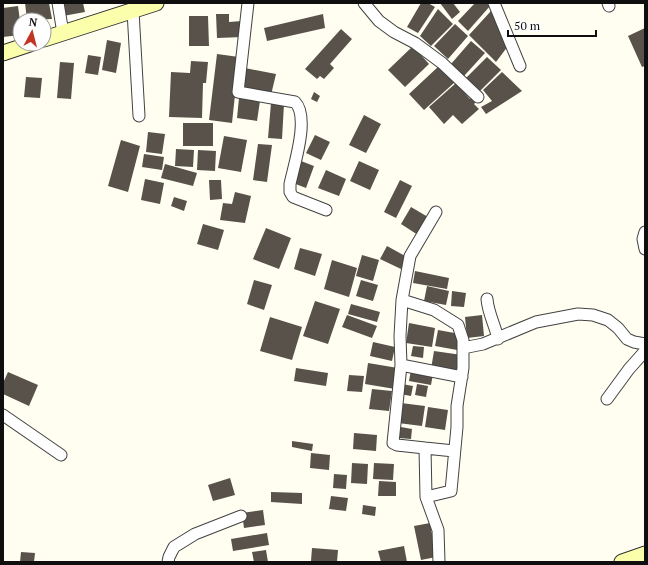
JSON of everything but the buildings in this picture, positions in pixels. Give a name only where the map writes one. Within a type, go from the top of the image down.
[{"type":"main road","points":[[52,37],[126,9],[156,3]]},
{"type":"main road","points":[[622,562],[645,554]]},
{"type":"street","points":[[58,3],[63,33]]},
{"type":"street","points":[[248,3],[238,92],[295,102],[299,106],[302,116],[302,127],[290,184],[290,192],[293,197],[326,210]]},
{"type":"street","points":[[364,3],[379,21],[394,32],[415,43],[442,63],[478,97]]},
{"type":"street","points":[[494,3],[520,66]]},
{"type":"street","points":[[126,9],[139,116]]},
{"type":"street","points":[[436,212],[410,256],[402,300],[400,336],[401,365],[393,442],[397,445],[454,451]]},
{"type":"street","points":[[645,232],[643,239],[645,249]]},
{"type":"street","points":[[487,299],[488,308],[496,328],[498,339]]},
{"type":"street","points":[[402,300],[434,310],[458,325],[463,340],[463,368],[457,406],[457,427],[451,491],[426,497]]},
{"type":"street","points":[[463,348],[498,339],[536,322],[578,314],[593,315],[608,320],[618,328],[627,339],[645,344]]},
{"type":"street","points":[[607,399],[629,369],[645,351]]},
{"type":"street","points":[[401,365],[462,377]]},
{"type":"street","points":[[3,415],[61,455]]},
{"type":"street","points":[[425,448],[426,497],[438,530],[439,562]]},
{"type":"street","points":[[168,562],[169,556],[174,547],[195,534],[241,516]]}]
